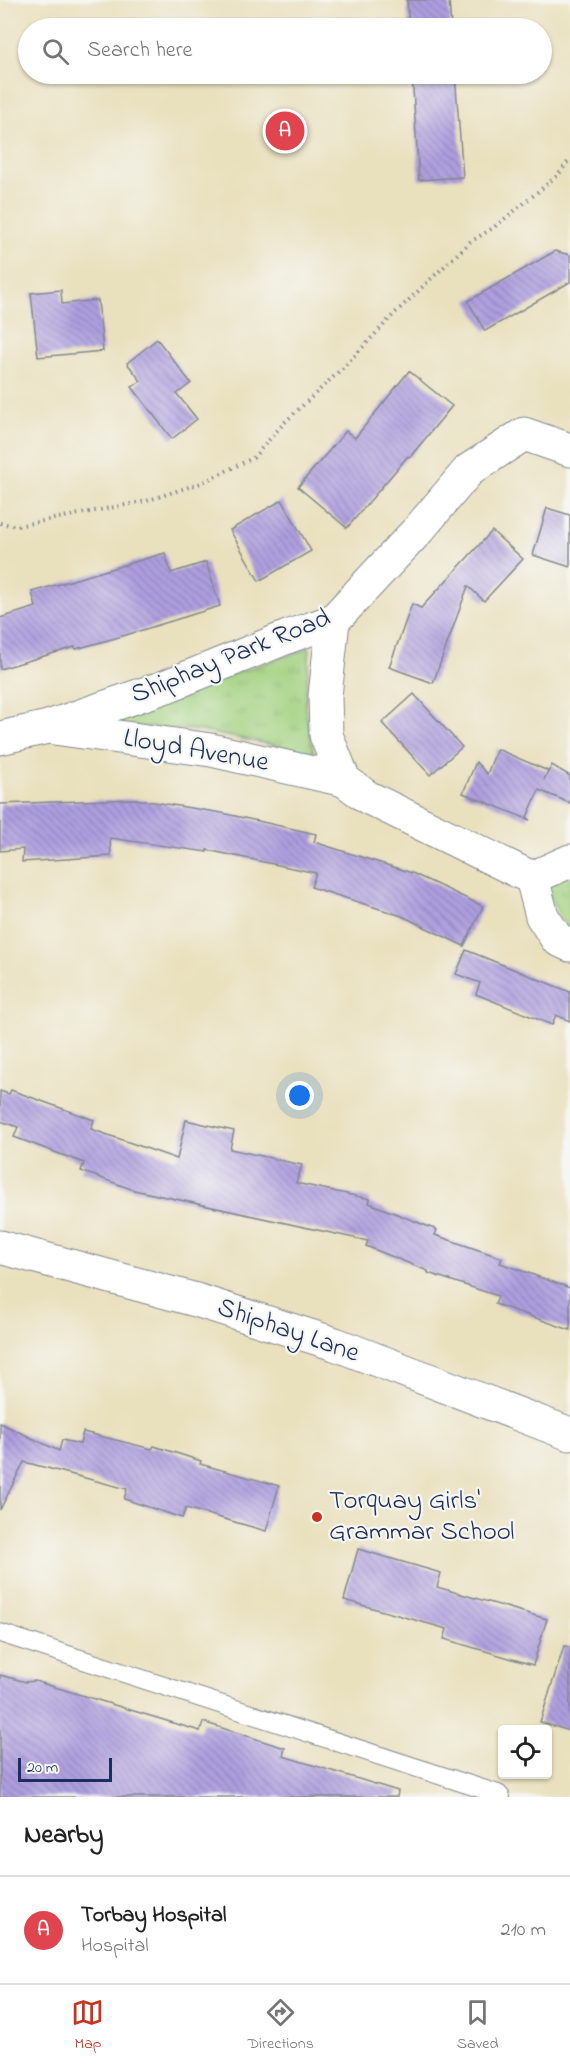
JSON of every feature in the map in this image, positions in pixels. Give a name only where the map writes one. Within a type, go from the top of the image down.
[{"type":"street","name":"Shiphay Park Road","points":[[0,738],[48,727],[167,686],[333,621],[419,529],[469,470],[524,434],[570,450]]},
{"type":"street","points":[[333,621],[325,696],[326,735],[344,780]]},
{"type":"street","name":"Lloyd Avenue","points":[[48,727],[211,750],[344,780],[367,797],[532,878]]},
{"type":"street","points":[[570,861],[532,878],[543,916],[557,939],[570,945]]},
{"type":"street","name":"Shiphay Lane","points":[[0,1247],[196,1300],[335,1344],[570,1434]]},
{"type":"lane","points":[[0,1633],[498,1794],[501,1797]]},
{"type":"path","points":[[0,524],[17,526],[146,501],[201,483],[253,458],[283,424],[470,242],[493,228],[522,205],[559,174],[570,159]]},
{"type":"green space","points":[[310,648],[305,708],[314,753],[202,731],[115,725],[105,717]]},
{"type":"green space","points":[[570,874],[570,937],[545,886]]},
{"type":"building","points":[[407,0],[449,0],[450,18],[408,18]]},
{"type":"building","points":[[413,84],[456,84],[463,177],[419,180]]},
{"type":"building","points":[[555,251],[570,255],[570,282],[485,331],[468,301]]},
{"type":"building","points":[[61,290],[62,304],[98,300],[103,351],[38,357],[31,293]]},
{"type":"building","points":[[157,339],[191,383],[177,394],[197,419],[172,439],[132,387],[141,381],[127,363]]},
{"type":"building","points":[[409,371],[452,406],[347,528],[298,487],[346,431],[355,438]]},
{"type":"building","points":[[282,500],[311,551],[259,581],[230,530]]},
{"type":"building","points":[[547,508],[570,515],[570,567],[533,555]]},
{"type":"building","points":[[492,531],[523,559],[484,601],[468,586],[433,683],[389,667],[412,604],[421,608]]},
{"type":"building","points":[[165,553],[171,573],[206,562],[220,606],[126,635],[0,669],[0,618],[36,607],[32,592]]},
{"type":"building","points":[[414,694],[462,747],[430,775],[382,723]]},
{"type":"building","points":[[497,749],[548,771],[544,780],[552,765],[570,776],[570,803],[539,790],[527,817],[530,820],[463,793],[476,762],[487,774]]},
{"type":"building","points":[[135,799],[222,813],[316,834],[314,842],[412,873],[483,906],[464,946],[402,916],[311,887],[316,873],[207,850],[207,852],[110,838],[111,856],[22,862],[23,849],[0,851],[0,804]]},
{"type":"building","points":[[466,950],[570,992],[570,1021],[556,1015],[552,1025],[476,994],[480,983],[456,974]]},
{"type":"building","points":[[11,1090],[94,1120],[91,1129],[177,1159],[186,1120],[234,1131],[230,1149],[302,1165],[296,1183],[370,1199],[369,1203],[437,1230],[435,1235],[502,1258],[500,1263],[570,1288],[570,1330],[495,1304],[498,1296],[428,1273],[428,1271],[366,1246],[368,1241],[134,1190],[81,1171],[84,1163],[14,1137],[18,1127],[0,1121],[0,1091],[9,1094]]},
{"type":"building","points":[[0,1423],[59,1451],[62,1440],[80,1444],[83,1432],[152,1449],[154,1446],[201,1461],[200,1464],[279,1486],[266,1531],[186,1508],[182,1518],[124,1499],[127,1489],[24,1462],[0,1510]]},
{"type":"building","points":[[358,1549],[441,1573],[437,1587],[547,1619],[533,1665],[444,1639],[447,1629],[344,1600]]},
{"type":"building","points":[[564,1646],[570,1647],[570,1731],[540,1722]]},
{"type":"building","points":[[0,1675],[26,1682],[35,1681],[200,1731],[203,1722],[285,1748],[283,1756],[398,1791],[397,1797],[0,1797]]},
{"type":"place","name":"Torbay Hospital","points":[[285,131]]},
{"type":"place","name":"Torquay Girls' Grammar School","points":[[317,1517]]}]
